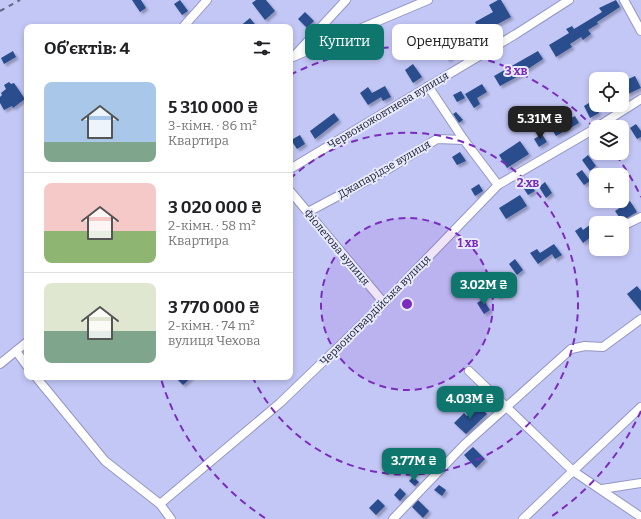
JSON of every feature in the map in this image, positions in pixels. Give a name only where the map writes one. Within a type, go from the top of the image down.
[{"type":"street","points":[[187,24],[207,0]]},
{"type":"street","points":[[293,57],[346,0]]},
{"type":"street","points":[[293,58],[428,0]]},
{"type":"street","name":"Червоножовтнева вулиця","points":[[293,167],[516,34],[569,0]]},
{"type":"street","points":[[624,0],[641,31]]},
{"type":"street","points":[[428,86],[464,140],[498,185]]},
{"type":"street","name":"Червоногвардійська вулиця","points":[[608,120],[641,100]]},
{"type":"street","name":"Червоногвардійська вулиця","points":[[160,504],[280,403],[384,303],[498,185],[589,132]]},
{"type":"street","name":"Джапарідзе вулиця","points":[[308,212],[385,171],[437,139],[464,140]]},
{"type":"street","name":"Фіолетова вулиця","points":[[293,194],[384,303]]},
{"type":"street","points":[[629,223],[641,217]]},
{"type":"street","points":[[393,519],[464,445],[571,349],[585,346],[604,347],[641,319]]},
{"type":"street","points":[[0,364],[24,345]]},
{"type":"street","points":[[16,352],[24,362]]},
{"type":"street","points":[[469,371],[507,407],[570,473],[602,489],[641,517]]},
{"type":"street","points":[[38,380],[105,461],[160,504],[171,519]]},
{"type":"street","points":[[523,519],[641,407]]},
{"type":"street","points":[[602,489],[641,483]]},
{"type":"building","points":[[132,0],[141,0],[146,8],[140,12]]},
{"type":"building","points":[[180,0],[188,11],[182,15],[174,4]]},
{"type":"building","points":[[256,0],[266,0],[275,11],[265,20],[252,3]]},
{"type":"building","points":[[501,0],[511,17],[498,24],[476,24],[475,22],[493,12],[489,5]]},
{"type":"building","points":[[616,0],[620,7],[597,22],[598,24],[588,30],[591,34],[583,40],[581,37],[570,44],[572,47],[556,57],[549,45],[569,33],[566,29],[572,26],[574,29],[602,12],[599,8]]},
{"type":"building","points":[[305,12],[314,21],[311,24],[305,24],[305,26],[298,19]]},
{"type":"building","points":[[250,18],[255,24],[243,24]]},
{"type":"building","points":[[13,51],[16,57],[4,64],[1,58]]},
{"type":"building","points":[[538,51],[543,59],[525,71],[526,72],[500,86],[494,76]]},
{"type":"building","points":[[413,64],[422,77],[413,83],[405,70]]},
{"type":"building","points":[[635,76],[641,88],[629,94],[629,79]]},
{"type":"building","points":[[9,82],[11,84],[14,83],[24,100],[13,108],[12,106],[4,110],[0,103],[0,97],[2,95],[1,93],[6,89],[4,85]]},
{"type":"building","points":[[482,84],[487,92],[477,98],[480,104],[474,108],[465,94]]},
{"type":"building","points":[[385,86],[391,97],[383,101],[381,97],[368,105],[360,93],[368,87],[372,93]]},
{"type":"building","points":[[461,91],[465,98],[457,102],[453,95]]},
{"type":"building","points":[[589,103],[589,112],[599,113],[590,118],[584,106]]},
{"type":"building","points":[[456,112],[463,120],[459,123],[453,114]]},
{"type":"building","points":[[334,113],[339,120],[315,139],[310,131]]},
{"type":"building","points":[[575,116],[579,123],[556,136],[551,128]]},
{"type":"building","points":[[636,124],[641,131],[641,137],[637,139],[630,128]]},
{"type":"building","points":[[542,134],[547,142],[539,147],[534,139]]},
{"type":"building","points":[[300,135],[305,144],[297,149],[293,143],[293,139]]},
{"type":"building","points":[[520,141],[529,154],[507,168],[499,155]]},
{"type":"building","points":[[460,152],[466,161],[457,165],[452,157]]},
{"type":"building","points":[[588,155],[589,160],[592,160],[596,166],[594,168],[589,168],[589,170],[582,160]]},
{"type":"building","points":[[582,170],[589,182],[584,185],[576,174]]},
{"type":"building","points":[[527,180],[535,191],[528,195],[521,184]]},
{"type":"building","points":[[545,182],[552,193],[546,198],[539,187]]},
{"type":"building","points":[[479,184],[483,191],[475,196],[471,189]]},
{"type":"building","points":[[520,195],[527,206],[506,219],[499,208]]},
{"type":"building","points":[[629,202],[637,212],[629,217],[618,216],[615,211],[620,208],[629,208]]},
{"type":"building","points":[[589,226],[589,238],[583,243],[575,231],[581,227],[583,230]]},
{"type":"building","points":[[554,244],[562,255],[555,259],[552,254],[538,264],[530,253],[537,249],[540,253]]},
{"type":"building","points":[[515,259],[523,270],[517,275],[509,264]]},
{"type":"building","points":[[497,282],[505,293],[498,297],[491,287]]},
{"type":"building","points":[[637,286],[641,291],[641,311],[627,294]]},
{"type":"building","points":[[483,299],[490,310],[484,314],[477,303]]},
{"type":"building","points":[[178,380],[189,380],[183,385]]},
{"type":"building","points":[[478,405],[487,414],[466,434],[454,423],[464,413],[467,416]]},
{"type":"building","points":[[473,447],[485,459],[476,468],[464,455]]},
{"type":"building","points":[[420,454],[430,462],[423,469],[414,460]]},
{"type":"building","points":[[413,477],[419,482],[415,486],[409,481]]},
{"type":"building","points":[[439,485],[446,490],[442,496],[434,490]]},
{"type":"building","points":[[400,488],[406,494],[400,501],[394,495]]},
{"type":"building","points":[[378,499],[385,506],[376,515],[369,508]]},
{"type":"building","points":[[418,500],[429,511],[423,518],[412,507]]},
{"type":"railway","points":[[0,11],[20,0]]}]
